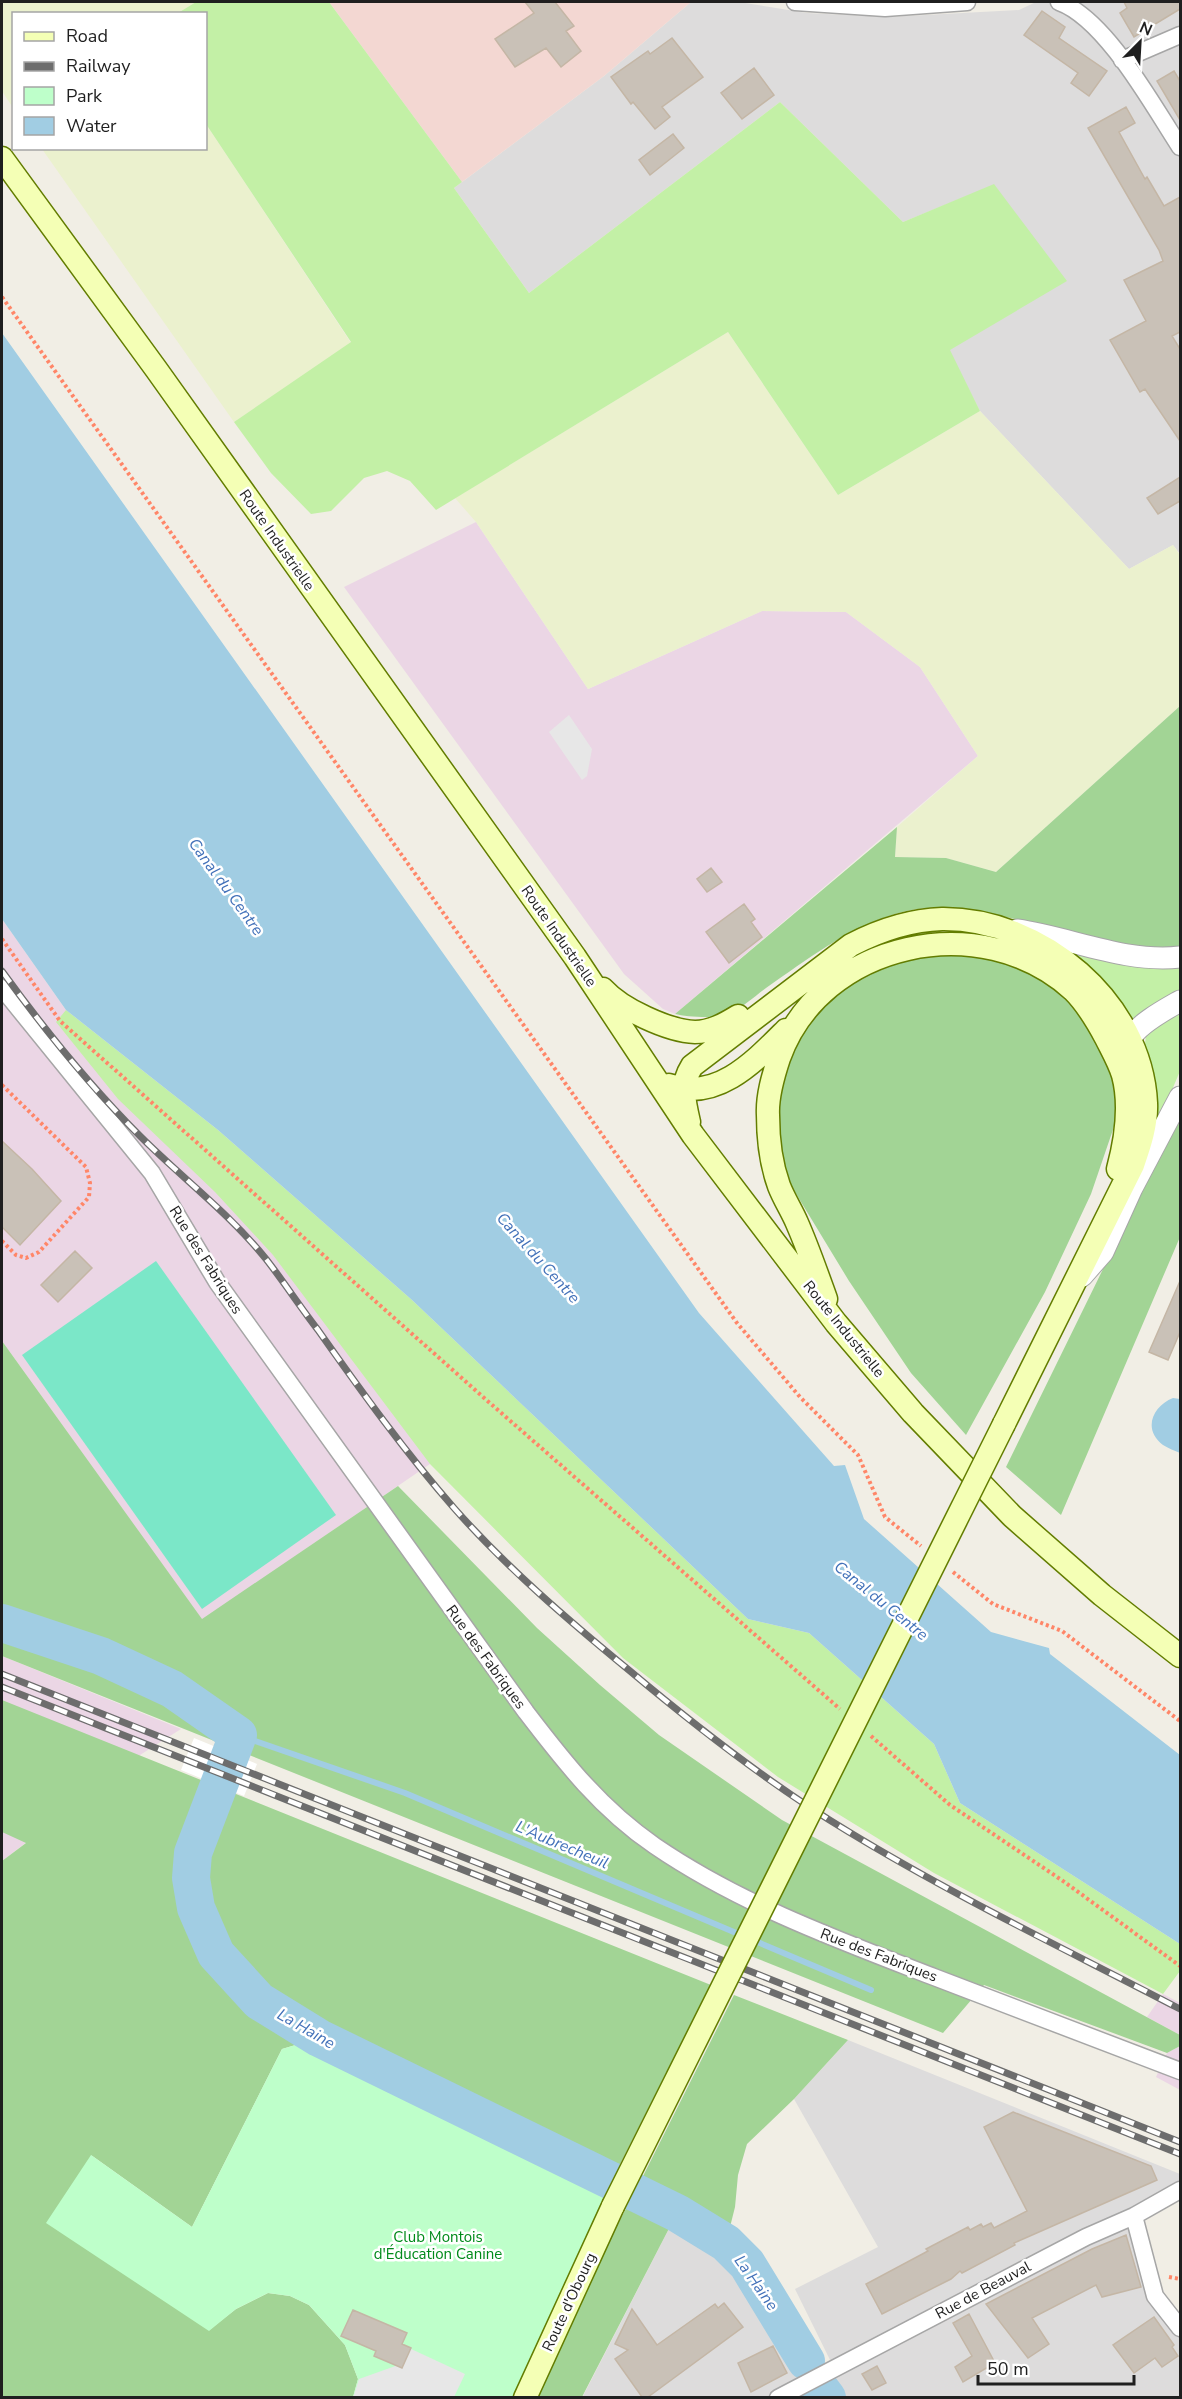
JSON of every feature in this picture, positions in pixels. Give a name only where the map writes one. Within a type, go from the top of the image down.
[{"type":"main road","name":"Route Industrielle","points":[[2,158],[156,369],[575,957],[693,1135],[836,1323],[912,1413],[1012,1516],[1102,1595],[1180,1656]]},
{"type":"main road","points":[[575,957],[613,999],[669,1027],[695,1032],[713,1030],[851,945],[879,931],[907,923],[942,919],[979,922],[1028,939],[1053,952],[1097,990],[1115,1014],[1137,1059],[1143,1081],[1145,1123],[1132,1165],[1098,1236]]},
{"type":"main road","points":[[654,1078],[683,1089],[698,1090],[722,1083],[763,1054],[821,994],[864,964],[897,950],[921,945],[950,943],[979,945],[1010,954],[1037,966],[1073,990],[1093,1014],[1123,1075],[1127,1113],[1125,1144],[1098,1236]]},
{"type":"main road","points":[[693,1135],[683,1098],[684,1078],[692,1066],[851,945]]},
{"type":"main road","points":[[798,1018],[774,1072],[769,1095],[768,1131],[780,1187],[796,1221],[836,1323]]},
{"type":"main road","name":"Route d'Obourg","points":[[525,2397],[613,2206],[1098,1236]]},
{"type":"street","points":[[795,2],[885,8],[967,2]]},
{"type":"street","points":[[1059,2],[1069,5],[1086,17],[1122,60],[1180,147]]},
{"type":"street","points":[[1122,60],[1180,35]]},
{"type":"street","points":[[992,926],[1034,932],[1128,956],[1159,960],[1180,957]]},
{"type":"street","name":"Rue des Fabriques","points":[[2,988],[152,1173],[224,1292],[526,1712],[570,1770],[606,1806],[654,1845],[713,1883],[840,1941],[1180,2071]]},
{"type":"street","points":[[1123,1075],[1129,1041],[1135,1032],[1180,1001]]},
{"type":"street","points":[[1074,1285],[1103,1252],[1132,1188],[1180,1097]]},
{"type":"street","name":"Rue de Beauval","points":[[777,2397],[1086,2237],[1134,2216],[1180,2190]]},
{"type":"street","points":[[1134,2216],[1155,2296],[1180,2328]]},
{"type":"path","points":[[2,297],[737,1323],[800,1397],[858,1455],[885,1517],[930,1553]]},
{"type":"path","points":[[2,939],[60,1021],[491,1404],[842,1711]]},
{"type":"path","points":[[2,1086],[86,1167],[90,1183],[89,1197],[39,1252],[26,1258],[16,1255],[2,1241]]},
{"type":"path","points":[[948,1568],[993,1604],[1062,1631],[1180,1721]]},
{"type":"path","points":[[869,1734],[950,1805],[1063,1881],[1180,1966]]},
{"type":"shaded area","points":[[329,2],[691,2],[604,76],[462,182]]},
{"type":"shaded area","points":[[691,2],[739,2],[807,13],[888,17],[1019,10],[1036,2],[1180,2],[1180,554],[1173,545],[1129,569],[980,411],[949,350],[994,185],[903,222],[780,102],[529,293],[454,188],[604,76]]},
{"type":"shaded area","points":[[476,522],[588,689],[762,611],[846,612],[920,667],[978,756],[675,1014],[663,1009],[624,974],[344,587]]},
{"type":"shaded area","points":[[569,715],[592,749],[587,776],[582,780],[549,732]]},
{"type":"shaded area","points":[[2,919],[66,1010],[523,1405],[430,1464],[202,1620],[2,1341]]},
{"type":"shaded area","points":[[2,1656],[181,1729],[140,1755],[2,1861]]},
{"type":"shaded area","points":[[1163,1994],[1180,2003],[1180,2035],[1147,2017]]},
{"type":"shaded area","points":[[848,2040],[1180,2174],[1180,2190],[1134,2216],[1155,2296],[1180,2328],[1180,2397],[582,2398],[677,2213],[726,2243],[747,2264],[815,2378],[834,2368],[795,2289],[878,2247],[794,2099]]},
{"type":"shaded area","points":[[1180,2046],[1180,2090],[1156,2077],[1167,2053]]},
{"type":"shaded area","points":[[409,2348],[465,2374],[454,2397],[353,2398],[359,2379],[401,2364]]},
{"type":"green space","points":[[2,2],[196,2],[180,12],[12,12],[12,106],[2,91]]},
{"type":"green space","points":[[196,2],[329,2],[462,182],[454,188],[529,293],[780,102],[903,222],[994,184],[1067,281],[950,350],[980,411],[838,495],[728,332],[436,510],[410,481],[387,471],[364,478],[331,511],[311,514],[271,473],[234,422],[351,342],[207,126],[207,12],[180,12]]},
{"type":"green space","points":[[207,126],[351,343],[234,422],[43,150],[207,150]]},
{"type":"green space","points":[[728,332],[838,495],[980,411],[1129,569],[1173,545],[1180,555],[1180,706],[996,872],[946,858],[895,857],[897,827],[978,756],[920,667],[846,612],[762,611],[588,689],[476,522],[455,498]]},
{"type":"green space","points":[[1180,706],[1180,949],[1141,948],[1116,944],[964,909],[941,907],[918,909],[877,920],[844,936],[729,1014],[702,1017],[675,1014],[897,827],[895,857],[946,858],[996,872]]},
{"type":"green space","points":[[1072,949],[1180,965],[1180,990],[1132,1022],[1070,954]]},
{"type":"green space","points":[[952,950],[1022,966],[1072,1000],[1097,1038],[1115,1085],[1119,1112],[1091,1194],[1045,1292],[966,1435],[911,1373],[849,1281],[781,1169],[776,1109],[787,1059],[823,1002],[877,965]]},
{"type":"green space","points":[[66,1010],[218,1130],[412,1300],[748,1619],[809,1633],[934,1744],[960,1803],[1180,1944],[1180,1971],[1163,1994],[934,1873],[778,1777],[623,1658],[430,1464],[273,1255],[215,1192],[118,1099],[56,1022]]},
{"type":"green space","points":[[1180,1010],[1180,1071],[1156,1128],[1144,1053],[1146,1035]]},
{"type":"green space","points":[[1180,1112],[1180,1237],[1061,1515],[1006,1467]]},
{"type":"green space","points":[[156,1261],[336,1515],[202,1609],[22,1355]]},
{"type":"green space","points":[[2,1341],[202,1619],[398,1486],[537,1628],[659,1735],[782,1820],[1180,2035],[1180,2046],[1167,2053],[984,1985],[943,2033],[2,1656]]},
{"type":"green space","points":[[2,1700],[711,1985],[612,2180],[319,2038],[282,2049],[192,2227],[91,2155],[209,2330],[236,2309],[268,2293],[290,2296],[309,2305],[345,2345],[358,2379],[353,2397],[2,2397],[2,1861],[26,1843],[2,1832]]},
{"type":"green space","points":[[734,1995],[848,2040],[794,2099],[747,2144],[738,2175],[735,2207],[726,2243],[677,2213],[582,2397],[531,2398],[533,2381],[635,2192]]},
{"type":"green space","name":"Club Montois d'Éducation Canine","points":[[319,2038],[612,2180],[525,2397],[353,2397],[358,2379],[345,2345],[309,2305],[290,2296],[268,2293],[236,2309],[209,2331],[46,2223],[91,2155],[192,2227],[282,2049]]},
{"type":"water","name":"Canal du Centre","points":[[2,333],[699,1313],[834,1466],[845,1465],[864,1519],[991,1632],[1049,1648],[1050,1654],[1180,1755],[1180,1944],[960,1803],[934,1744],[809,1633],[748,1619],[412,1300],[218,1130],[66,1010],[2,919]]},
{"type":"water","points":[[1173,1398],[1180,1399],[1180,1453],[1163,1445],[1157,1439],[1152,1425],[1160,1406]]},
{"type":"pier","points":[[194,1738],[257,1764],[244,1796],[181,1770]]},
{"type":"building","points":[[525,2],[555,2],[574,26],[566,31],[581,51],[561,67],[546,48],[515,67],[495,39],[534,13]]},
{"type":"building","points":[[1124,2],[1180,2],[1180,9],[1134,37],[1120,13],[1127,8]]},
{"type":"building","points":[[1042,11],[1065,27],[1059,38],[1107,71],[1089,96],[1071,83],[1078,73],[1024,35]]},
{"type":"building","points":[[672,38],[703,77],[662,107],[670,117],[655,129],[633,102],[631,104],[611,77],[648,51],[650,54]]},
{"type":"building","points":[[754,68],[774,95],[742,119],[721,93]]},
{"type":"building","points":[[1174,71],[1180,81],[1180,120],[1157,81]]},
{"type":"building","points":[[1126,107],[1135,123],[1119,132],[1145,179],[1147,177],[1164,206],[1180,197],[1180,332],[1172,336],[1180,349],[1180,441],[1145,389],[1140,392],[1110,340],[1146,321],[1124,280],[1163,261],[1159,250],[1088,128]]},
{"type":"building","points":[[673,134],[684,148],[650,175],[639,160]]},
{"type":"building","points":[[1180,477],[1180,501],[1158,514],[1147,498]]},
{"type":"building","points":[[711,868],[722,882],[707,892],[697,879]]},
{"type":"building","points":[[744,904],[755,919],[751,922],[762,937],[729,963],[706,932]]},
{"type":"building","points":[[2,1141],[61,1201],[20,1245],[2,1227]]},
{"type":"building","points":[[75,1251],[92,1268],[58,1302],[41,1285]]},
{"type":"building","points":[[1180,1281],[1180,1332],[1168,1360],[1149,1352]]},
{"type":"building","points":[[1013,2112],[1151,2166],[1157,2180],[1014,2243],[1015,2245],[962,2273],[960,2271],[951,2279],[882,2314],[866,2284],[968,2227],[970,2230],[981,2224],[983,2227],[991,2223],[994,2228],[1027,2211],[984,2127]]},
{"type":"building","points":[[1126,2235],[1141,2287],[1102,2297],[1096,2285],[1032,2318],[1049,2344],[1028,2358],[986,2304],[1092,2249]]},
{"type":"building","points":[[724,2303],[743,2327],[648,2397],[642,2397],[615,2359],[628,2350],[615,2344],[632,2309],[657,2345],[715,2304],[718,2308]]},
{"type":"building","points":[[353,2310],[407,2333],[402,2344],[411,2348],[402,2368],[374,2356],[376,2351],[341,2336]]},
{"type":"building","points":[[969,2314],[995,2363],[963,2382],[955,2367],[972,2356],[953,2323]]},
{"type":"building","points":[[1154,2317],[1174,2345],[1172,2347],[1178,2356],[1162,2367],[1155,2358],[1134,2373],[1113,2345]]},
{"type":"building","points":[[773,2346],[787,2373],[751,2392],[738,2363]]},
{"type":"building","points":[[877,2366],[886,2383],[872,2390],[862,2374]]},
{"type":"waterway","name":"La Haine","points":[[2,1623],[101,1656],[172,1689],[238,1735],[193,1853],[191,1878],[196,1908],[216,1954],[259,2001],[319,2038],[677,2213],[726,2243],[747,2264],[806,2361]]},
{"type":"waterway","name":"L'Aubrecheuil","points":[[238,1735],[405,1793],[871,1990]]},
{"type":"waterway","name":"La Haine","points":[[821,2390],[827,2398]]},
{"type":"railway","points":[[2,971],[85,1077],[121,1117],[252,1242],[384,1421],[454,1508],[495,1552],[561,1613],[709,1735],[820,1814],[889,1856],[971,1901],[1180,2009]]},
{"type":"railway","points":[[2,1674],[1180,2142]]},
{"type":"railway","points":[[2,1687],[1180,2154]]}]
